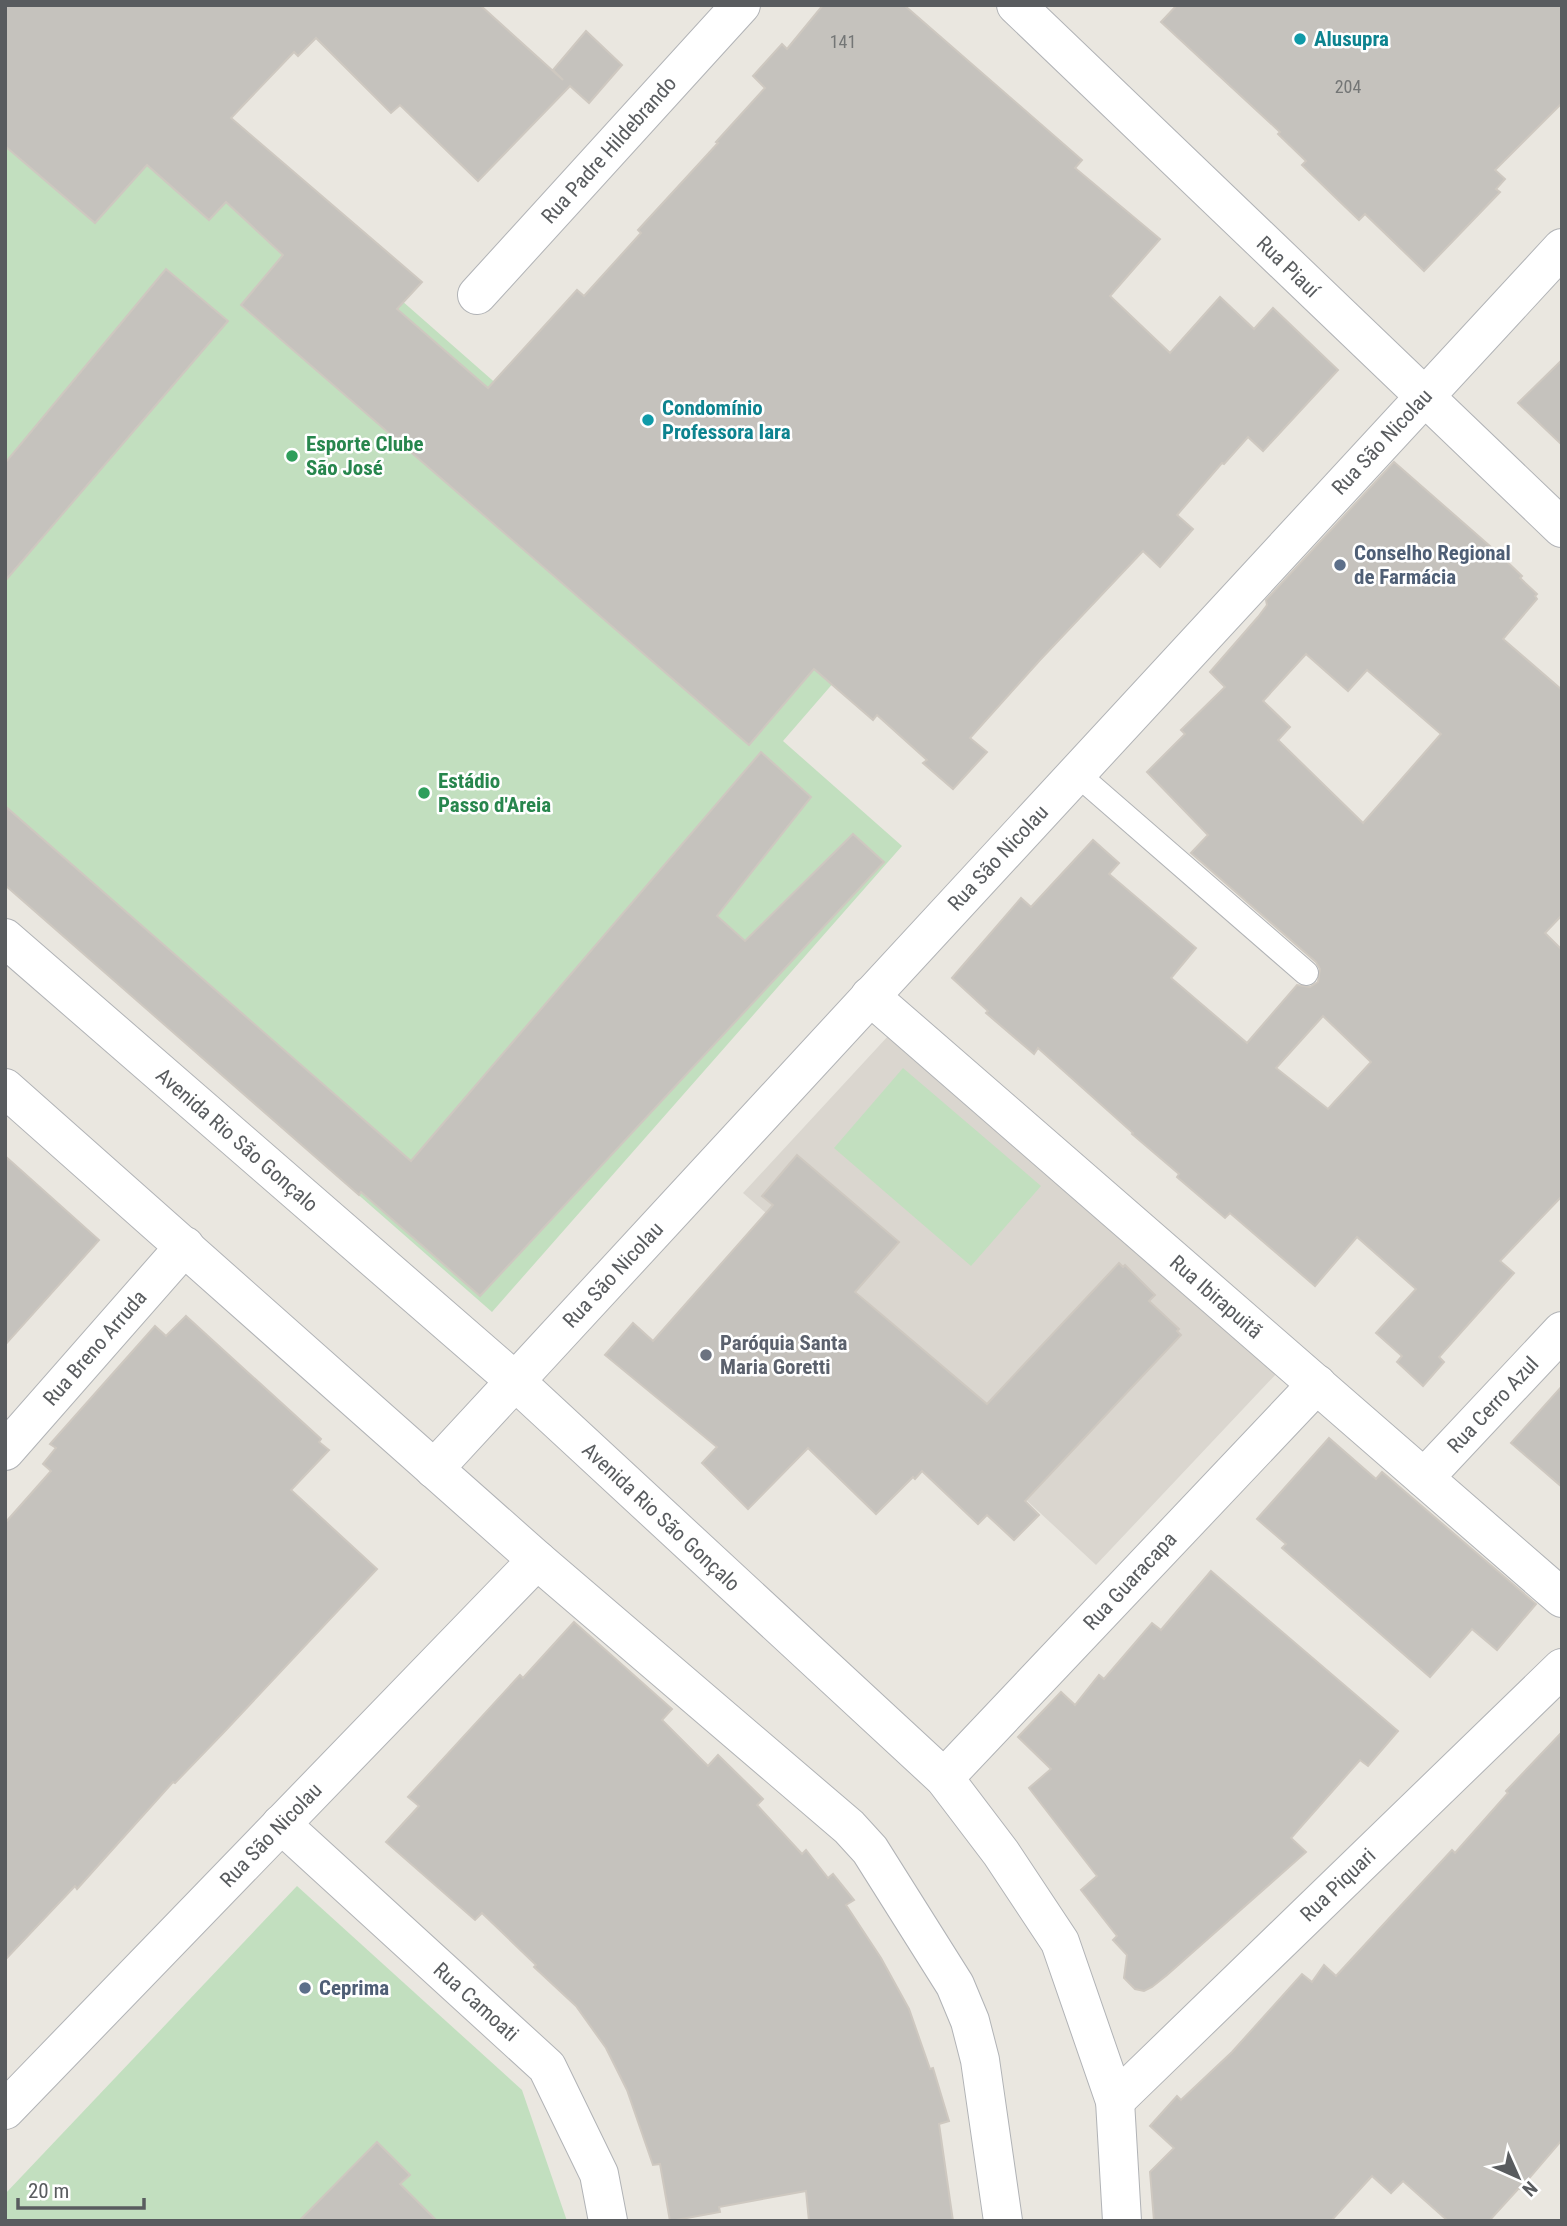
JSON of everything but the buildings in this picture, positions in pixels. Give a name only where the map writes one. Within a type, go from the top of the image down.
[{"type":"street","name":"Rua Padre Hildebrando","points":[[477,295],[741,5]]},
{"type":"street","name":"Rua Piauí","points":[[1016,5],[1562,528]]},
{"type":"street","name":"Rua São Nicolau","points":[[434,1469],[1562,248]]},
{"type":"street","name":"Avenida Rio São Gonçalo","points":[[5,938],[514,1381],[944,1778],[1001,1853],[1060,1942],[1115,2101],[1122,2221]]},
{"type":"street","name":"Rua Ibirapuitã","points":[[870,996],[1562,1598]]},
{"type":"street","points":[[5,1088],[537,1560],[849,1827],[870,1850],[956,1985],[970,2021],[979,2060],[1003,2221]]},
{"type":"street","name":"Rua Breno Arruda","points":[[5,1451],[185,1246]]},
{"type":"street","name":"Rua Cerro Azul","points":[[1424,1478],[1562,1331]]},
{"type":"street","name":"Rua Guaracapa","points":[[944,1778],[1317,1384]]},
{"type":"street","name":"Rua São Nicolau","points":[[5,2110],[537,1560]]},
{"type":"street","name":"Rua Piquari","points":[[1115,2101],[1562,1668]]},
{"type":"street","name":"Rua Camoati","points":[[281,1824],[547,2067],[599,2174],[608,2221]]},
{"type":"lane","points":[[1076,773],[1306,973]]},
{"type":"shaded area","points":[[889,1035],[1278,1372],[1096,1565],[933,1413],[961,1383],[743,1193]]},
{"type":"green space","name":"Esporte Clube São José","points":[[5,5],[65,5],[835,681],[783,741],[902,846],[492,1312],[5,885]]},
{"type":"green space","points":[[903,1068],[1041,1186],[971,1266],[834,1148]]},
{"type":"green space","name":"Ceprima","points":[[297,1886],[522,2090],[567,2221],[5,2221],[5,2194]]},
{"type":"place","name":"Alusupra","points":[[1300,39]]},
{"type":"place","name":"Condomínio Professora Iara","points":[[648,420]]},
{"type":"place","name":"Esporte Clube São José","points":[[292,456]]},
{"type":"place","name":"Conselho Regional de Farmácia","points":[[1340,565]]},
{"type":"place","name":"Estádio Passo d'Areia","points":[[424,793]]},
{"type":"place","name":"Paróquia Santa Maria Goretti","points":[[706,1355]]},
{"type":"place","name":"Ceprima","points":[[305,1988]]}]
